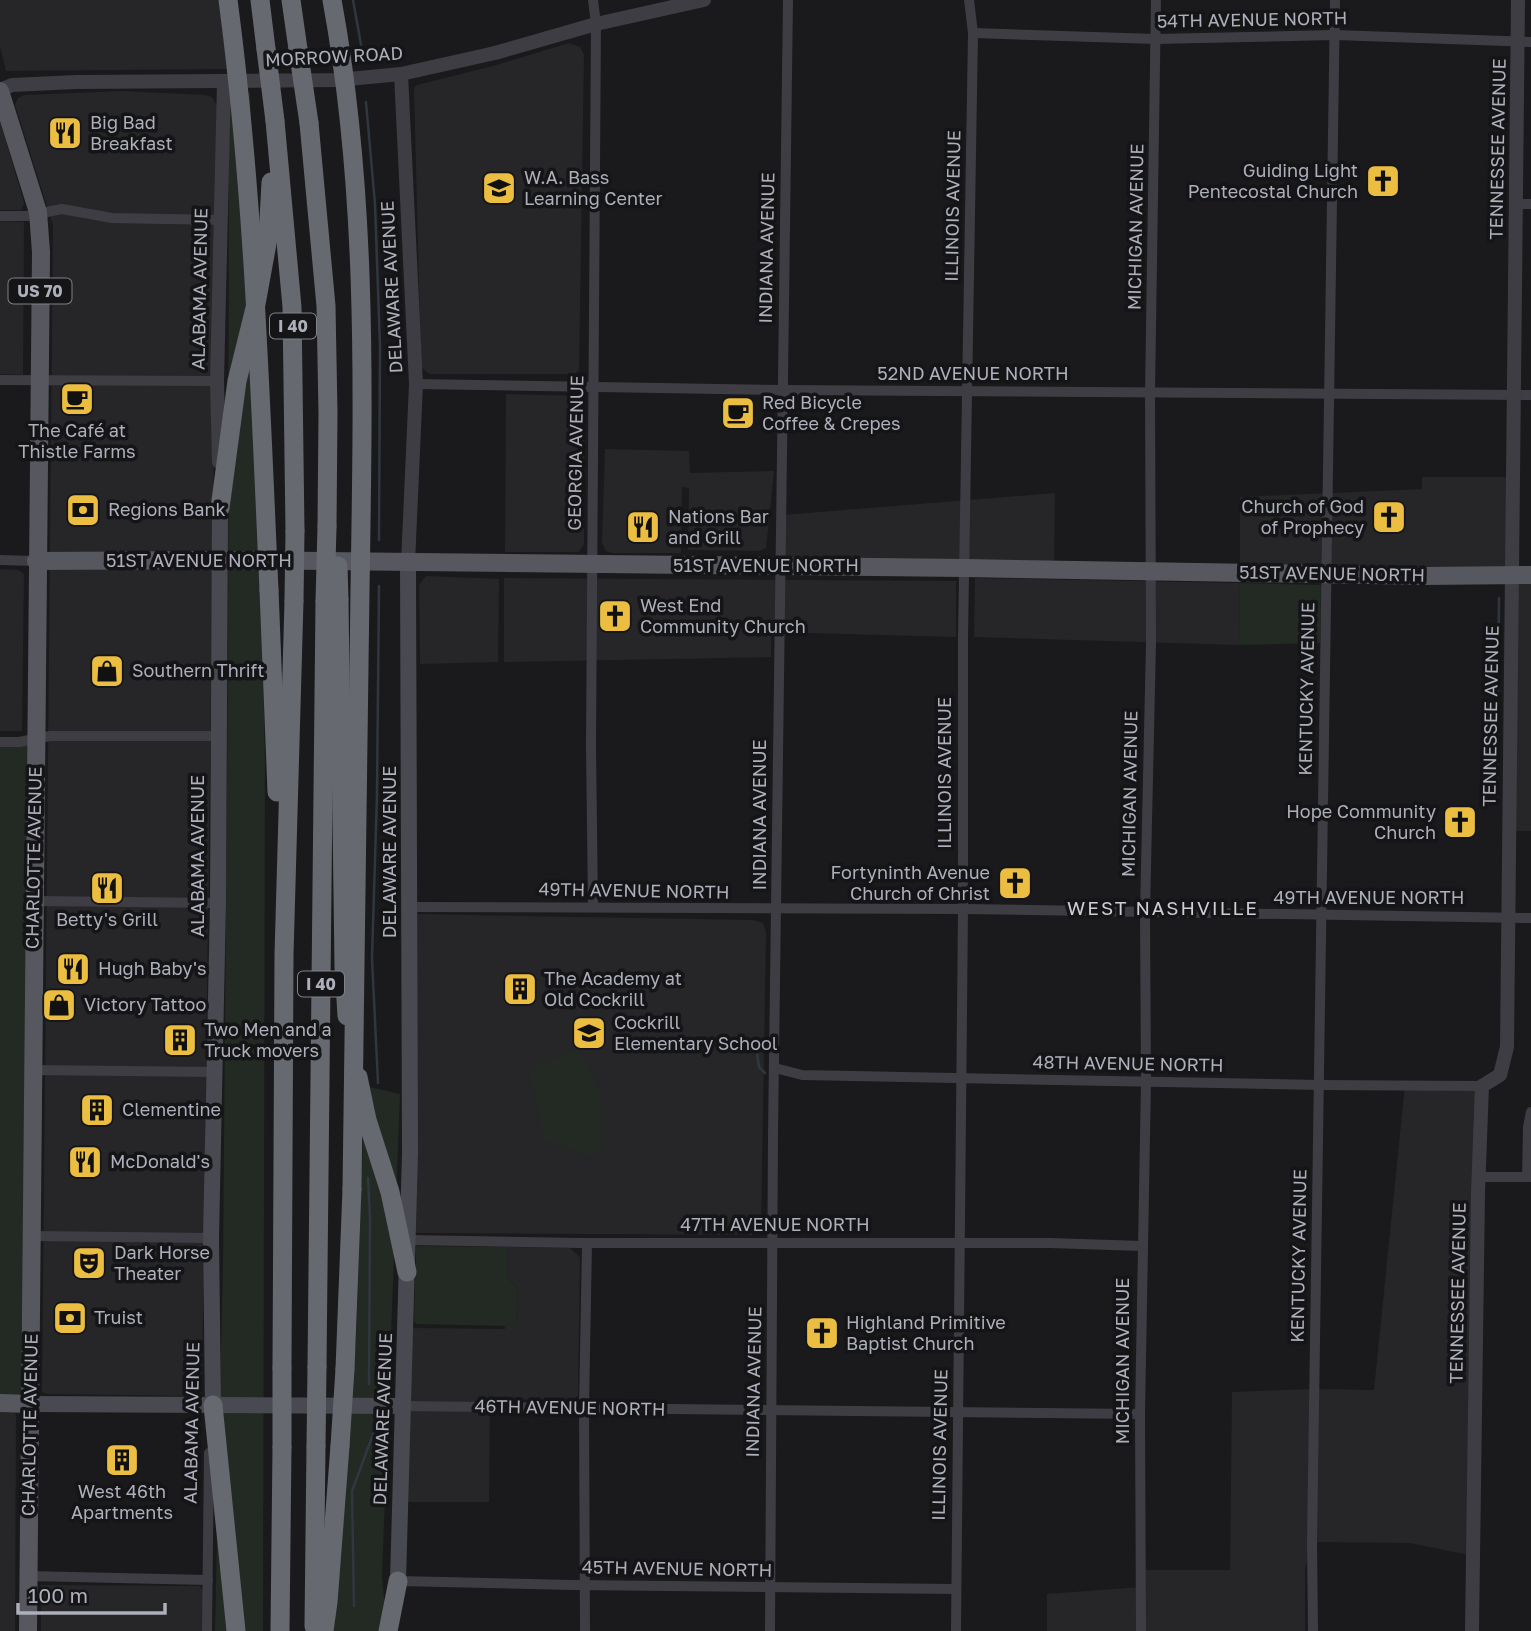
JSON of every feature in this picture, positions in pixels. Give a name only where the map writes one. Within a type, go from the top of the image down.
[{"type":"highway","points":[[229,0],[253,257],[285,956]]},
{"type":"highway","name":"I 40","points":[[260,0],[275,121],[292,307],[295,531],[285,956],[280,1631]]},
{"type":"highway","name":"I 40","points":[[291,0],[301,49],[326,306],[331,528],[332,601],[314,1631]]},
{"type":"highway","points":[[300,0],[301,49]]},
{"type":"highway","points":[[324,1631],[345,1369],[352,1189],[363,411],[361,279],[352,139],[332,0]]},
{"type":"highway","points":[[220,508],[237,381],[256,304],[268,238],[275,121]]},
{"type":"highway","points":[[332,601],[348,1027],[367,1120],[390,1192],[407,1272]]},
{"type":"highway","points":[[213,1405],[236,1631]]},
{"type":"highway","points":[[388,1631],[398,1581]]},
{"type":"main road","name":"CHARLOTTE AVENUE","points":[[0,91],[38,212],[41,252],[28,1631]]},
{"type":"main road","name":"ALABAMA AVENUE","points":[[213,1405],[211,1238],[218,904],[220,508]]},
{"type":"main road","name":"51ST AVENUE NORTH","points":[[36,561],[221,560],[1531,575]]},
{"type":"main road","name":"DELAWARE AVENUE","points":[[398,1581],[410,1075],[408,563]]},
{"type":"main road","name":"46TH AVENUE NORTH","points":[[0,1403],[401,1406]]},
{"type":"street","name":"GEORGIA AVENUE","points":[[593,0],[596,23],[591,746],[593,907]]},
{"type":"street","name":"MORROW ROAD","points":[[0,91],[12,85],[76,82],[338,80],[401,74],[495,53],[596,23],[704,0]]},
{"type":"street","name":"INDIANA AVENUE","points":[[770,1631],[788,0]]},
{"type":"street","name":"ILLINOIS AVENUE","points":[[956,1631],[963,692],[972,33],[969,0]]},
{"type":"street","name":"MICHIGAN AVENUE","points":[[1141,1631],[1140,1414],[1146,1081],[1145,913],[1156,0]]},
{"type":"street","name":"KENTUCKY AVENUE","points":[[1313,1631],[1312,1542],[1335,0]]},
{"type":"street","name":"TENNESSEE AVENUE","points":[[1472,1631],[1482,1086],[1500,1075],[1507,1047],[1514,395],[1524,204],[1525,42],[1518,0]]},
{"type":"street","name":"54TH AVENUE NORTH","points":[[972,33],[1156,39],[1335,35],[1525,42]]},
{"type":"street","name":"DELAWARE AVENUE","points":[[401,74],[416,384],[408,563]]},
{"type":"street","name":"ALABAMA AVENUE","points":[[220,508],[218,381],[224,82]]},
{"type":"street","points":[[0,216],[27,216],[66,209],[112,218],[221,220]]},
{"type":"street","points":[[0,380],[218,381]]},
{"type":"street","name":"52ND AVENUE NORTH","points":[[416,384],[783,390],[1531,395]]},
{"type":"street","name":"51ST AVENUE NORTH","points":[[0,560],[36,561]]},
{"type":"street","points":[[0,742],[50,736],[218,736]]},
{"type":"street","points":[[33,901],[218,904]]},
{"type":"street","name":"49TH AVENUE NORTH","points":[[408,907],[963,909],[1531,918]]},
{"type":"street","name":"48TH AVENUE NORTH","points":[[775,1068],[802,1075],[1482,1086]]},
{"type":"street","points":[[32,1070],[215,1072]]},
{"type":"street","points":[[1479,1177],[1529,1177],[1528,1127],[1531,1112]]},
{"type":"street","points":[[32,1237],[211,1238]]},
{"type":"street","name":"47TH AVENUE NORTH","points":[[408,1240],[1142,1246]]},
{"type":"street","points":[[585,1631],[583,1408],[587,1242]]},
{"type":"street","name":"ALABAMA AVENUE","points":[[207,1631],[209,1428],[213,1405]]},
{"type":"street","name":"46TH AVENUE NORTH","points":[[401,1406],[1140,1414]]},
{"type":"street","points":[[28,1576],[208,1580]]},
{"type":"street","name":"DELAWARE AVENUE","points":[[398,1581],[398,1631]]},
{"type":"street","name":"45TH AVENUE NORTH","points":[[398,1581],[956,1588]]},
{"type":"shaded area","points":[[0,0],[221,0],[229,69],[6,71],[0,46]]},
{"type":"shaded area","name":"W.A. Bass Learning Center","points":[[569,43],[580,47],[584,55],[579,370],[575,374],[429,374],[421,367],[414,88]]},
{"type":"shaded area","points":[[122,91],[205,95],[212,97],[217,105],[202,1390],[199,1396],[42,1392],[53,225],[15,105],[18,98],[24,95]]},
{"type":"shaded area","points":[[250,92],[265,760],[263,1631],[215,1631],[223,1263],[229,104]]},
{"type":"shaded area","points":[[0,121],[24,203],[22,210],[0,210]]},
{"type":"shaded area","points":[[0,221],[24,222],[23,375],[0,374]]},
{"type":"shaded area","points":[[506,394],[579,396],[584,399],[584,544],[579,552],[505,552]]},
{"type":"shaded area","points":[[605,449],[689,451],[690,473],[774,471],[766,548],[759,551],[688,550],[689,488],[682,487],[681,553],[606,551],[602,543]]},
{"type":"shaded area","points":[[1422,477],[1514,477],[1513,574],[1531,575],[1531,831],[1510,831],[1512,575],[1240,573],[1240,497],[1422,489]]},
{"type":"shaded area","points":[[1055,493],[1054,570],[782,566],[783,515]]},
{"type":"shaded area","points":[[0,569],[18,570],[24,574],[22,731],[0,731]]},
{"type":"shaded area","points":[[426,576],[499,579],[498,662],[420,664],[419,585]]},
{"type":"shaded area","points":[[504,578],[956,581],[956,637],[771,632],[771,657],[504,662]]},
{"type":"shaded area","points":[[975,578],[1240,583],[1239,645],[974,637]]},
{"type":"shaded area","points":[[1240,583],[1321,585],[1320,643],[1239,645]]},
{"type":"shaded area","points":[[35,739],[30,1404],[0,1403],[0,742]]},
{"type":"shaded area","name":"Cockrill Elementary School","points":[[417,914],[753,920],[763,923],[766,932],[761,1228],[752,1235],[414,1231]]},
{"type":"shaded area","points":[[578,1049],[600,1092],[602,1147],[588,1156],[545,1139],[530,1069]]},
{"type":"shaded area","points":[[1405,1085],[1482,1086],[1474,1556],[1410,1543],[1312,1542],[1305,1569],[1305,1631],[1047,1631],[1047,1594],[1141,1587],[1142,1570],[1230,1570],[1232,1392],[1374,1390]]},
{"type":"shaded area","points":[[365,1086],[400,1094],[382,1576],[387,1631],[334,1631],[356,1339]]},
{"type":"shaded area","points":[[416,1246],[507,1247],[508,1278],[518,1289],[516,1323],[504,1326],[416,1324]]},
{"type":"shaded area","points":[[507,1247],[570,1248],[580,1257],[578,1396],[571,1400],[490,1399],[489,1502],[407,1502],[411,1328],[505,1329],[504,1324],[516,1322],[518,1289],[508,1278]]},
{"type":"shaded area","points":[[0,1409],[15,1410],[16,1417],[15,1631],[0,1631]]},
{"type":"shaded area","points":[[41,1585],[200,1586],[204,1591],[203,1631],[41,1631]]},
{"type":"waterway","points":[[353,0],[362,50]]},
{"type":"waterway","points":[[366,102],[375,204],[380,346],[379,540]]},
{"type":"waterway","points":[[378,1083],[372,958],[379,586]]},
{"type":"waterway","points":[[1497,801],[1499,598]]},
{"type":"waterway","points":[[756,1046],[759,1067],[765,1073]]},
{"type":"waterway","points":[[368,1178],[369,1384]]},
{"type":"waterway","points":[[354,1606],[352,1491],[375,1429]]},
{"type":"place","name":"Big Bad Breakfast","points":[[65,133]]},
{"type":"place","name":"Guiding Light Pentecostal Church","points":[[1383,181]]},
{"type":"place","name":"W.A. Bass Learning Center","points":[[499,188]]},
{"type":"place","name":"The Café at Thistle Farms","points":[[77,399]]},
{"type":"place","name":"Red Bicycle Coffee & Crepes","points":[[738,413]]},
{"type":"place","name":"Regions Bank","points":[[83,510]]},
{"type":"place","name":"Church of God of Prophecy","points":[[1389,517]]},
{"type":"place","name":"Nations Bar and Grill","points":[[643,527]]},
{"type":"place","name":"West End Community Church","points":[[615,616]]},
{"type":"place","name":"Southern Thrift","points":[[107,671]]},
{"type":"place","name":"Hope Community Church","points":[[1460,822]]},
{"type":"place","name":"Fortyninth Avenue Church of Christ","points":[[1015,883]]},
{"type":"place","name":"Betty's Grill","points":[[107,888]]},
{"type":"place","name":"Hugh Baby's","points":[[73,969]]},
{"type":"place","name":"The Academy at Old Cockrill","points":[[520,989]]},
{"type":"place","name":"Victory Tattoo","points":[[59,1005]]},
{"type":"place","name":"Cockrill Elementary School","points":[[589,1033]]},
{"type":"place","name":"Two Men and a Truck movers","points":[[180,1040]]},
{"type":"place","name":"Clementine","points":[[97,1110]]},
{"type":"place","name":"McDonald's","points":[[85,1162]]},
{"type":"place","name":"Dark Horse Theater","points":[[89,1263]]},
{"type":"place","name":"Truist","points":[[70,1318]]},
{"type":"place","name":"Highland Primitive Baptist Church","points":[[822,1333]]},
{"type":"place","name":"West 46th Apartments","points":[[122,1460]]},
{"type":"district","name":"WEST NASHVILLE","points":[[1163,908]]}]
